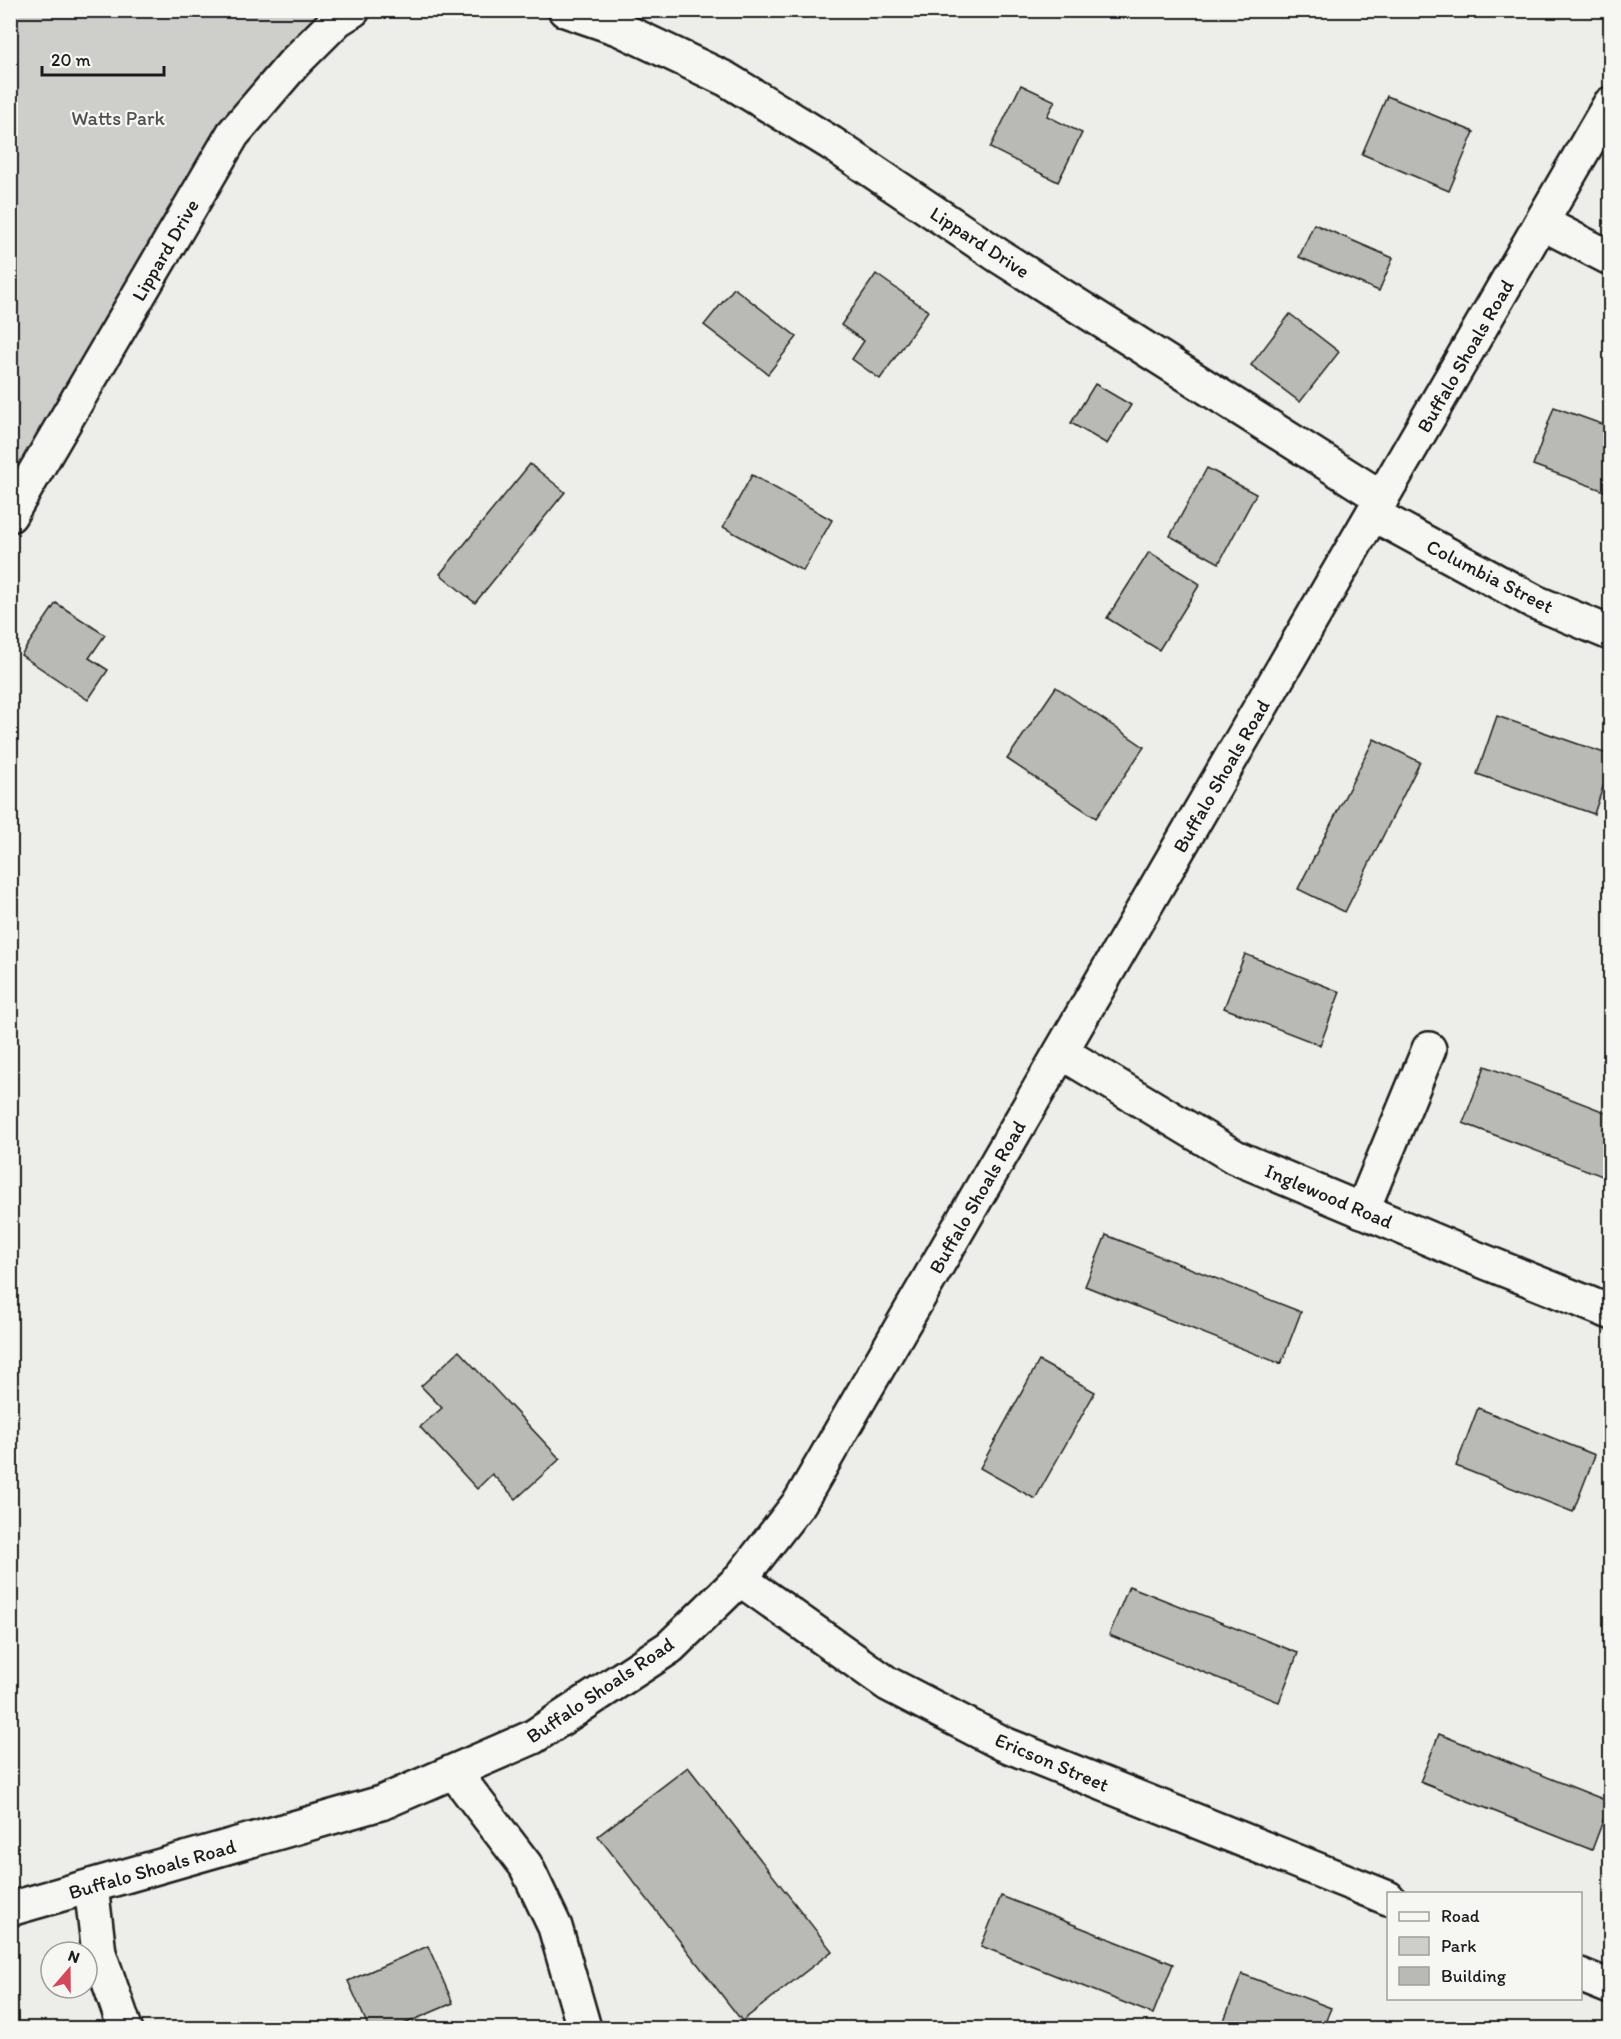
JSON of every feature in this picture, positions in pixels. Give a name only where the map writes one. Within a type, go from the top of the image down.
[{"type":"street","name":"Lippard Drive","points":[[10,515],[233,135],[294,63],[337,20],[353,10]]},
{"type":"street","name":"Lippard Drive","points":[[565,10],[620,29],[735,85],[831,143],[1377,506]]},
{"type":"street","name":"Buffalo Shoals Road","points":[[10,1909],[381,1803],[533,1737],[670,1647],[740,1580],[800,1502],[1611,104]]},
{"type":"street","points":[[1542,223],[1611,258]]},
{"type":"street","name":"Columbia Street","points":[[1377,506],[1534,602],[1611,633]]},
{"type":"street","points":[[1362,1211],[1429,1049]]},
{"type":"street","name":"Inglewood Road","points":[[1061,1052],[1235,1156],[1468,1256],[1611,1312]]},
{"type":"street","name":"Ericson Street","points":[[740,1580],[888,1684],[1004,1744],[1387,1897]]},
{"type":"street","points":[[454,1772],[526,1866],[555,1927],[584,2028]]},
{"type":"street","points":[[92,1886],[99,1953],[125,2028]]},
{"type":"street","points":[[1582,1975],[1611,1987]]},
{"type":"green space","name":"Watts Park","points":[[11,11],[353,11],[294,63],[11,515]]},
{"type":"building","points":[[1021,85],[1055,101],[1047,116],[1082,133],[1058,182],[990,148]]},
{"type":"building","points":[[1387,96],[1474,132],[1449,191],[1362,154]]},
{"type":"building","points":[[1314,224],[1393,258],[1379,291],[1299,257]]},
{"type":"building","points":[[876,274],[928,311],[880,379],[852,359],[864,341],[841,325]]},
{"type":"building","points":[[734,288],[797,337],[768,374],[704,325]]},
{"type":"building","points":[[1290,314],[1339,352],[1300,402],[1251,365]]},
{"type":"building","points":[[1095,384],[1131,405],[1107,444],[1071,423]]},
{"type":"building","points":[[1554,407],[1610,427],[1610,493],[1533,465]]},
{"type":"building","points":[[530,464],[565,492],[475,603],[440,574]]},
{"type":"building","points":[[1207,468],[1256,494],[1219,563],[1170,536]]},
{"type":"building","points":[[752,475],[832,520],[803,571],[723,527]]},
{"type":"building","points":[[1149,552],[1200,584],[1159,650],[1107,618]]},
{"type":"building","points":[[56,603],[105,635],[89,658],[108,670],[88,700],[21,655]]},
{"type":"building","points":[[1056,687],[1144,747],[1096,818],[1007,759]]},
{"type":"building","points":[[1497,716],[1610,755],[1610,766],[1594,814],[1477,774]]},
{"type":"building","points":[[1374,739],[1420,762],[1345,912],[1298,889]]},
{"type":"building","points":[[1245,954],[1340,992],[1320,1045],[1224,1008]]},
{"type":"building","points":[[1485,1066],[1610,1114],[1610,1179],[1463,1123]]},
{"type":"building","points":[[1106,1235],[1301,1312],[1281,1364],[1085,1286]]},
{"type":"building","points":[[459,1351],[560,1459],[516,1499],[492,1474],[477,1489],[420,1427],[442,1408],[421,1386]]},
{"type":"building","points":[[1039,1361],[1095,1392],[1035,1499],[980,1468]]},
{"type":"building","points":[[1478,1408],[1595,1455],[1573,1512],[1456,1466]]},
{"type":"building","points":[[1129,1586],[1298,1653],[1279,1702],[1109,1635]]},
{"type":"building","points":[[1439,1734],[1610,1802],[1592,1850],[1420,1782]]},
{"type":"building","points":[[688,1767],[832,1951],[742,2021],[598,1836]]},
{"type":"building","points":[[1001,1896],[1173,1964],[1153,2014],[981,1946]]},
{"type":"building","points":[[428,1946],[453,2003],[395,2028],[369,2028],[348,1981]]},
{"type":"building","points":[[1242,1974],[1331,2008],[1323,2028],[1238,2028],[1223,2023]]}]
